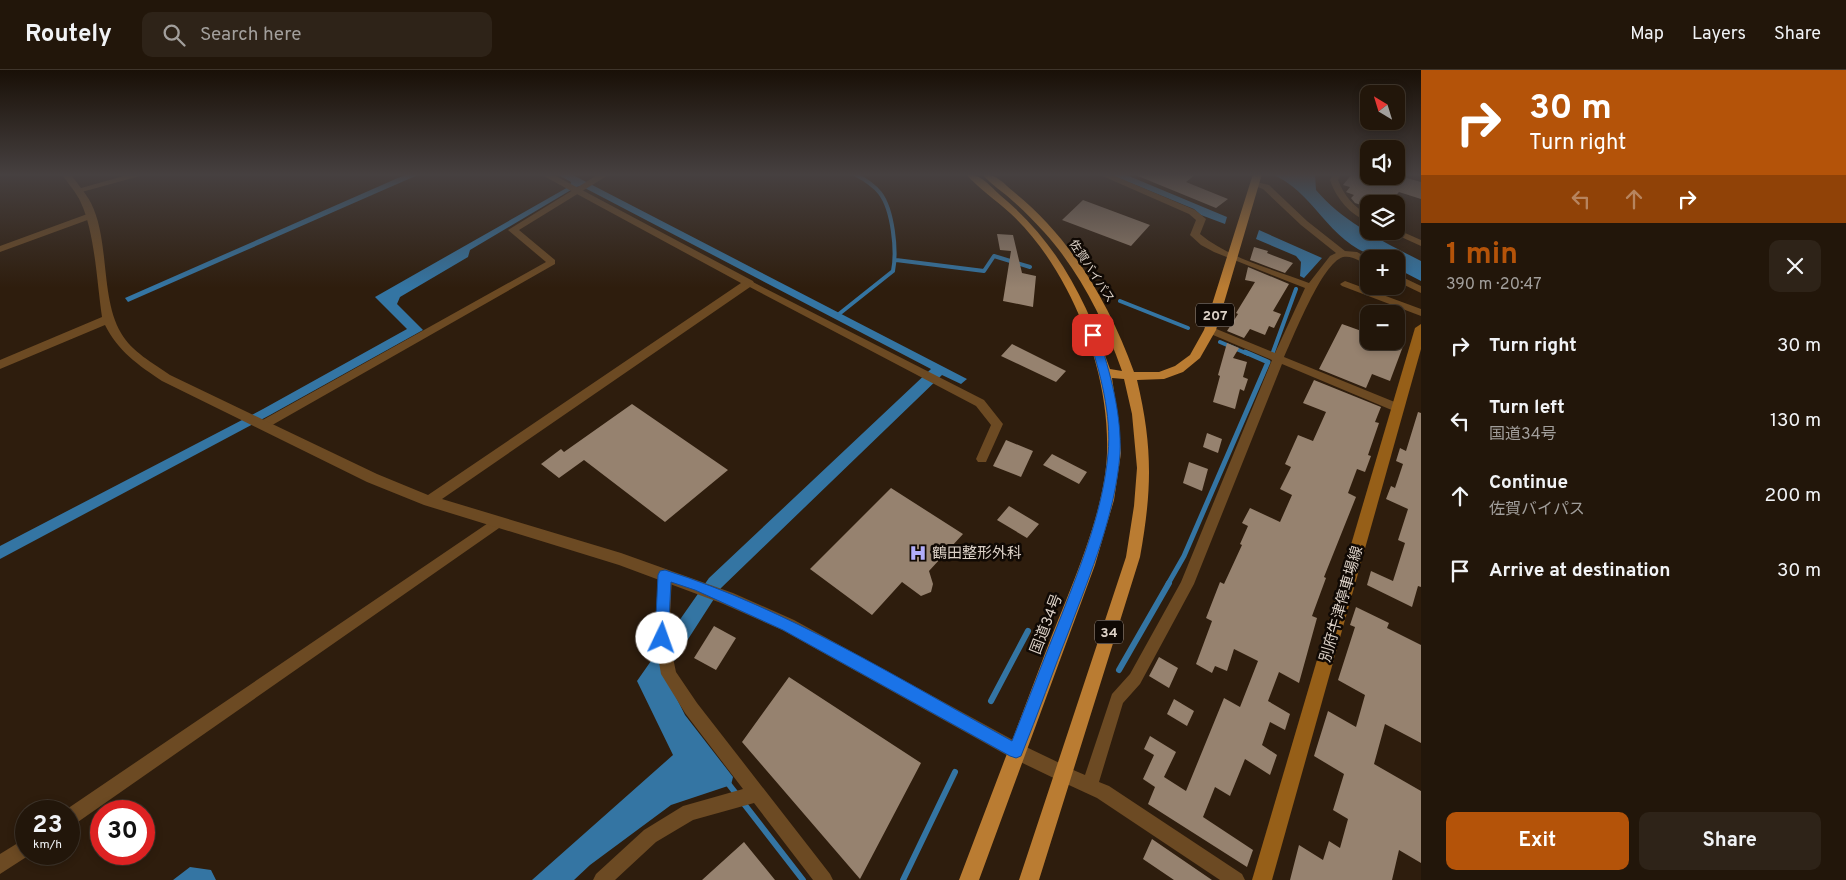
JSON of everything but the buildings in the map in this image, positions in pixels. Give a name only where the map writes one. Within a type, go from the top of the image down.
[{"type":"highway","name":"佐賀バイパス","points":[[1015,212],[1037,236],[1071,287],[1088,322],[1105,373]]},
{"type":"highway","name":"佐賀バイパス","points":[[1028,212],[1060,245],[1096,297],[1115,334],[1131,376]]},
{"type":"highway","name":"207","points":[[1105,373],[1131,376],[1160,376],[1180,368],[1194,358],[1210,330],[1247,212]]},
{"type":"highway","name":"国道34号","points":[[969,880],[1087,565],[1108,500],[1114,452],[1111,410],[1105,373]]},
{"type":"highway","name":"34","points":[[1029,880],[1133,557],[1141,511],[1143,454],[1131,376]]},
{"type":"main road","name":"別府牛津停車場線","points":[[1262,880],[1421,328]]},
{"type":"street","points":[[88,212],[103,278],[108,319],[117,337],[137,359],[166,378],[372,478],[429,501],[621,559],[698,586],[788,625],[1016,751],[1090,784],[1236,880]]},
{"type":"street","points":[[263,425],[552,262],[513,230],[543,212]]},
{"type":"street","points":[[625,212],[749,283],[980,403],[997,424],[982,460]]},
{"type":"street","points":[[1192,212],[1201,219],[1195,235],[1201,242],[1233,257],[1311,287]]},
{"type":"street","points":[[1292,212],[1343,254]]},
{"type":"street","points":[[0,249],[90,216]]},
{"type":"street","points":[[1405,237],[1421,244]]},
{"type":"street","points":[[1090,784],[1118,699],[1135,679],[1187,584],[1278,360],[1311,287],[1333,258],[1343,254],[1354,254],[1360,257]]},
{"type":"street","points":[[1405,282],[1421,290]]},
{"type":"street","points":[[429,501],[749,283]]},
{"type":"street","points":[[1345,284],[1421,313]]},
{"type":"street","points":[[0,365],[108,319]]},
{"type":"street","points":[[1210,330],[1278,360],[1398,408]]},
{"type":"street","points":[[80,810],[497,522]]},
{"type":"street","points":[[665,575],[662,638],[669,674],[691,708],[824,880]]},
{"type":"street","points":[[602,880],[650,836],[689,812],[758,793]]},
{"type":"street","points":[[0,865],[15,855]]},
{"type":"water","points":[[321,212],[334,212],[128,302],[125,298]]},
{"type":"water","points":[[525,212],[534,212],[470,250],[468,257],[400,297],[397,304],[423,330],[270,415],[0,559],[0,546],[263,409],[407,329],[375,297]]},
{"type":"water","points":[[630,212],[644,212],[967,379],[961,384],[942,375],[721,588],[665,675],[685,715],[733,777],[731,785],[671,805],[590,865],[574,880],[532,880],[673,755],[637,681],[709,578],[931,369]]},
{"type":"water","points":[[1197,212],[1215,212],[1227,217],[1225,224]]},
{"type":"water","points":[[1318,212],[1339,212],[1360,227],[1360,240],[1382,240],[1400,250],[1362,250],[1341,237]]},
{"type":"water","points":[[1259,230],[1322,258],[1304,278],[1300,276],[1301,262],[1296,256],[1256,239]]},
{"type":"water","points":[[1405,252],[1421,261],[1421,281],[1405,273]]},
{"type":"water","points":[[190,867],[211,870],[216,880],[173,880]]},
{"type":"waterway","points":[[839,314],[893,271],[894,242],[889,212]]},
{"type":"waterway","points":[[896,260],[984,271],[994,256],[1030,267]]},
{"type":"waterway","points":[[1273,352],[1296,289]]},
{"type":"waterway","points":[[1120,301],[1188,328]]},
{"type":"waterway","points":[[1220,342],[1248,354]]},
{"type":"waterway","points":[[1168,584],[1184,556],[1268,362],[1245,352]]},
{"type":"waterway","points":[[1119,670],[1169,583]]},
{"type":"waterway","points":[[991,701],[1028,631]]},
{"type":"waterway","points":[[903,880],[955,772]]},
{"type":"waterway","points":[[727,782],[803,880]]},
{"type":"place","name":"鶴田整形外科","points":[[918,553]]},
{"type":"route","points":[[662,638],[665,575],[698,586],[788,625],[1016,751],[1087,565],[1108,500],[1114,452],[1111,410],[1105,373],[1093,335]]}]
